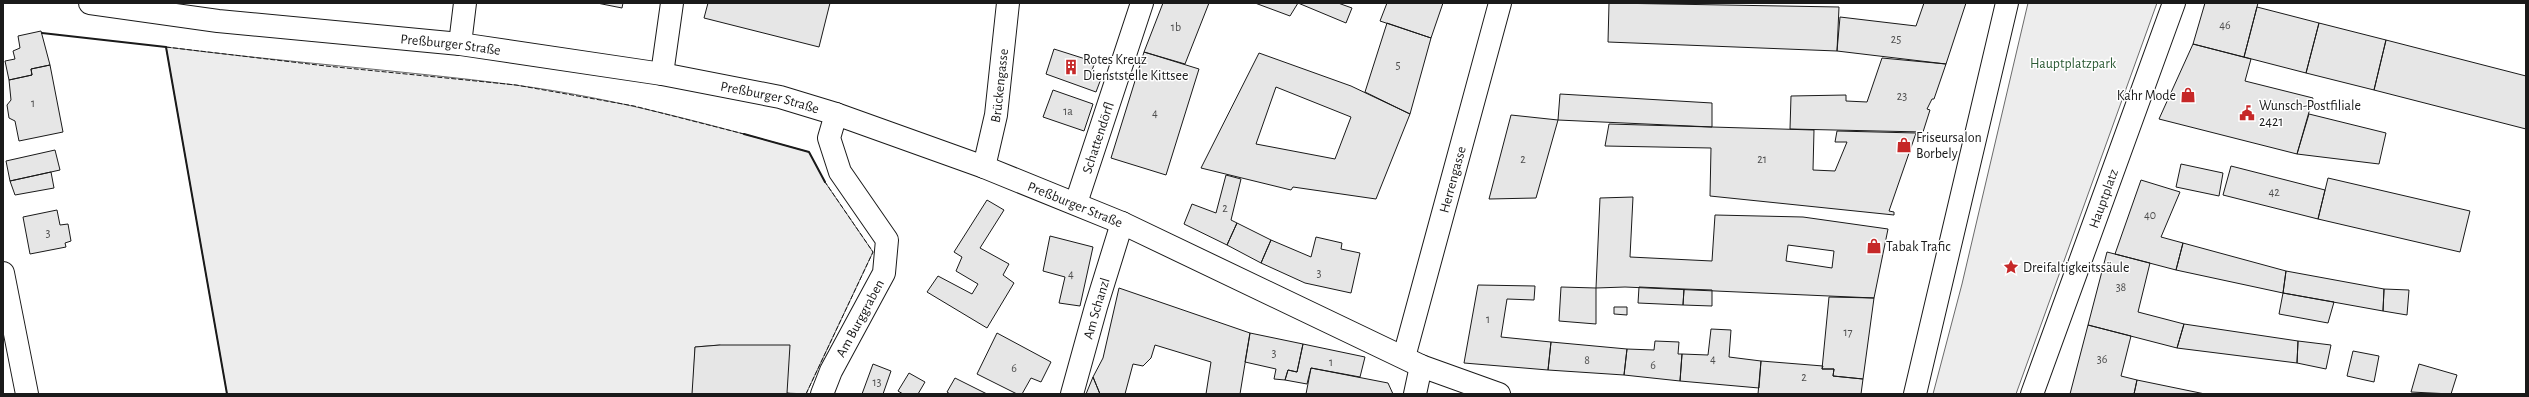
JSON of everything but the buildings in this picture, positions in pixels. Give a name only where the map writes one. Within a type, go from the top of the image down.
[{"type":"street","name":"Preßburger Straße","points":[[90,3],[219,12],[460,44],[662,74],[780,97],[836,114],[984,166],[1076,203],[1122,223],[1413,361],[1499,394]]},
{"type":"street","points":[[460,44],[465,3]]},
{"type":"street","points":[[662,74],[672,3]]},
{"type":"street","name":"Brückengasse","points":[[984,166],[996,115],[1008,3]]},
{"type":"street","name":"Schattendörfl","points":[[1076,203],[1142,3]]},
{"type":"street","name":"Herrengasse","points":[[1415,394],[1413,361],[1500,3]]},
{"type":"street","points":[[1915,394],[2007,3]]},
{"type":"street","name":"Hauptplatz","points":[[2032,394],[2174,3]]},
{"type":"street","name":"Am Burggraben","points":[[822,394],[831,371],[884,273],[887,240],[840,172],[829,138],[836,114]]},
{"type":"street","name":"Am Schanzl","points":[[1072,394],[1096,307],[1122,223]]},
{"type":"street","points":[[3,273],[27,394]]},
{"type":"green space","name":"Hauptplatzpark","points":[[2028,3],[2157,3],[2016,394],[1933,394],[1962,284]]},
{"type":"green space","points":[[166,47],[515,85],[589,97],[663,113],[809,152],[825,182],[873,252],[806,394],[787,393],[720,345],[695,347],[693,394],[227,394]]},
{"type":"fence","points":[[166,47],[326,66],[516,85],[634,106],[744,134]]},
{"type":"fence","points":[[806,394],[873,252],[825,182]]},
{"type":"fence","points":[[793,394],[800,394]]},
{"type":"wall","points":[[42,33],[166,47],[227,394]]},
{"type":"wall","points":[[744,134],[809,152],[825,182]]},
{"type":"place","name":"Rotes Kreuz Dienststelle Kittsee","points":[[1071,67]]},
{"type":"place","name":"Kahr Mode","points":[[2188,95]]},
{"type":"place","name":"Wunsch-Postfiliale 2421","points":[[2247,113]]},
{"type":"place","name":"Friseursalon Borbely","points":[[1904,145]]},
{"type":"place","name":"Tabak Trafic","points":[[1874,246]]},
{"type":"place","name":"Dreifaltigkeitssäule","points":[[2011,267]]}]
